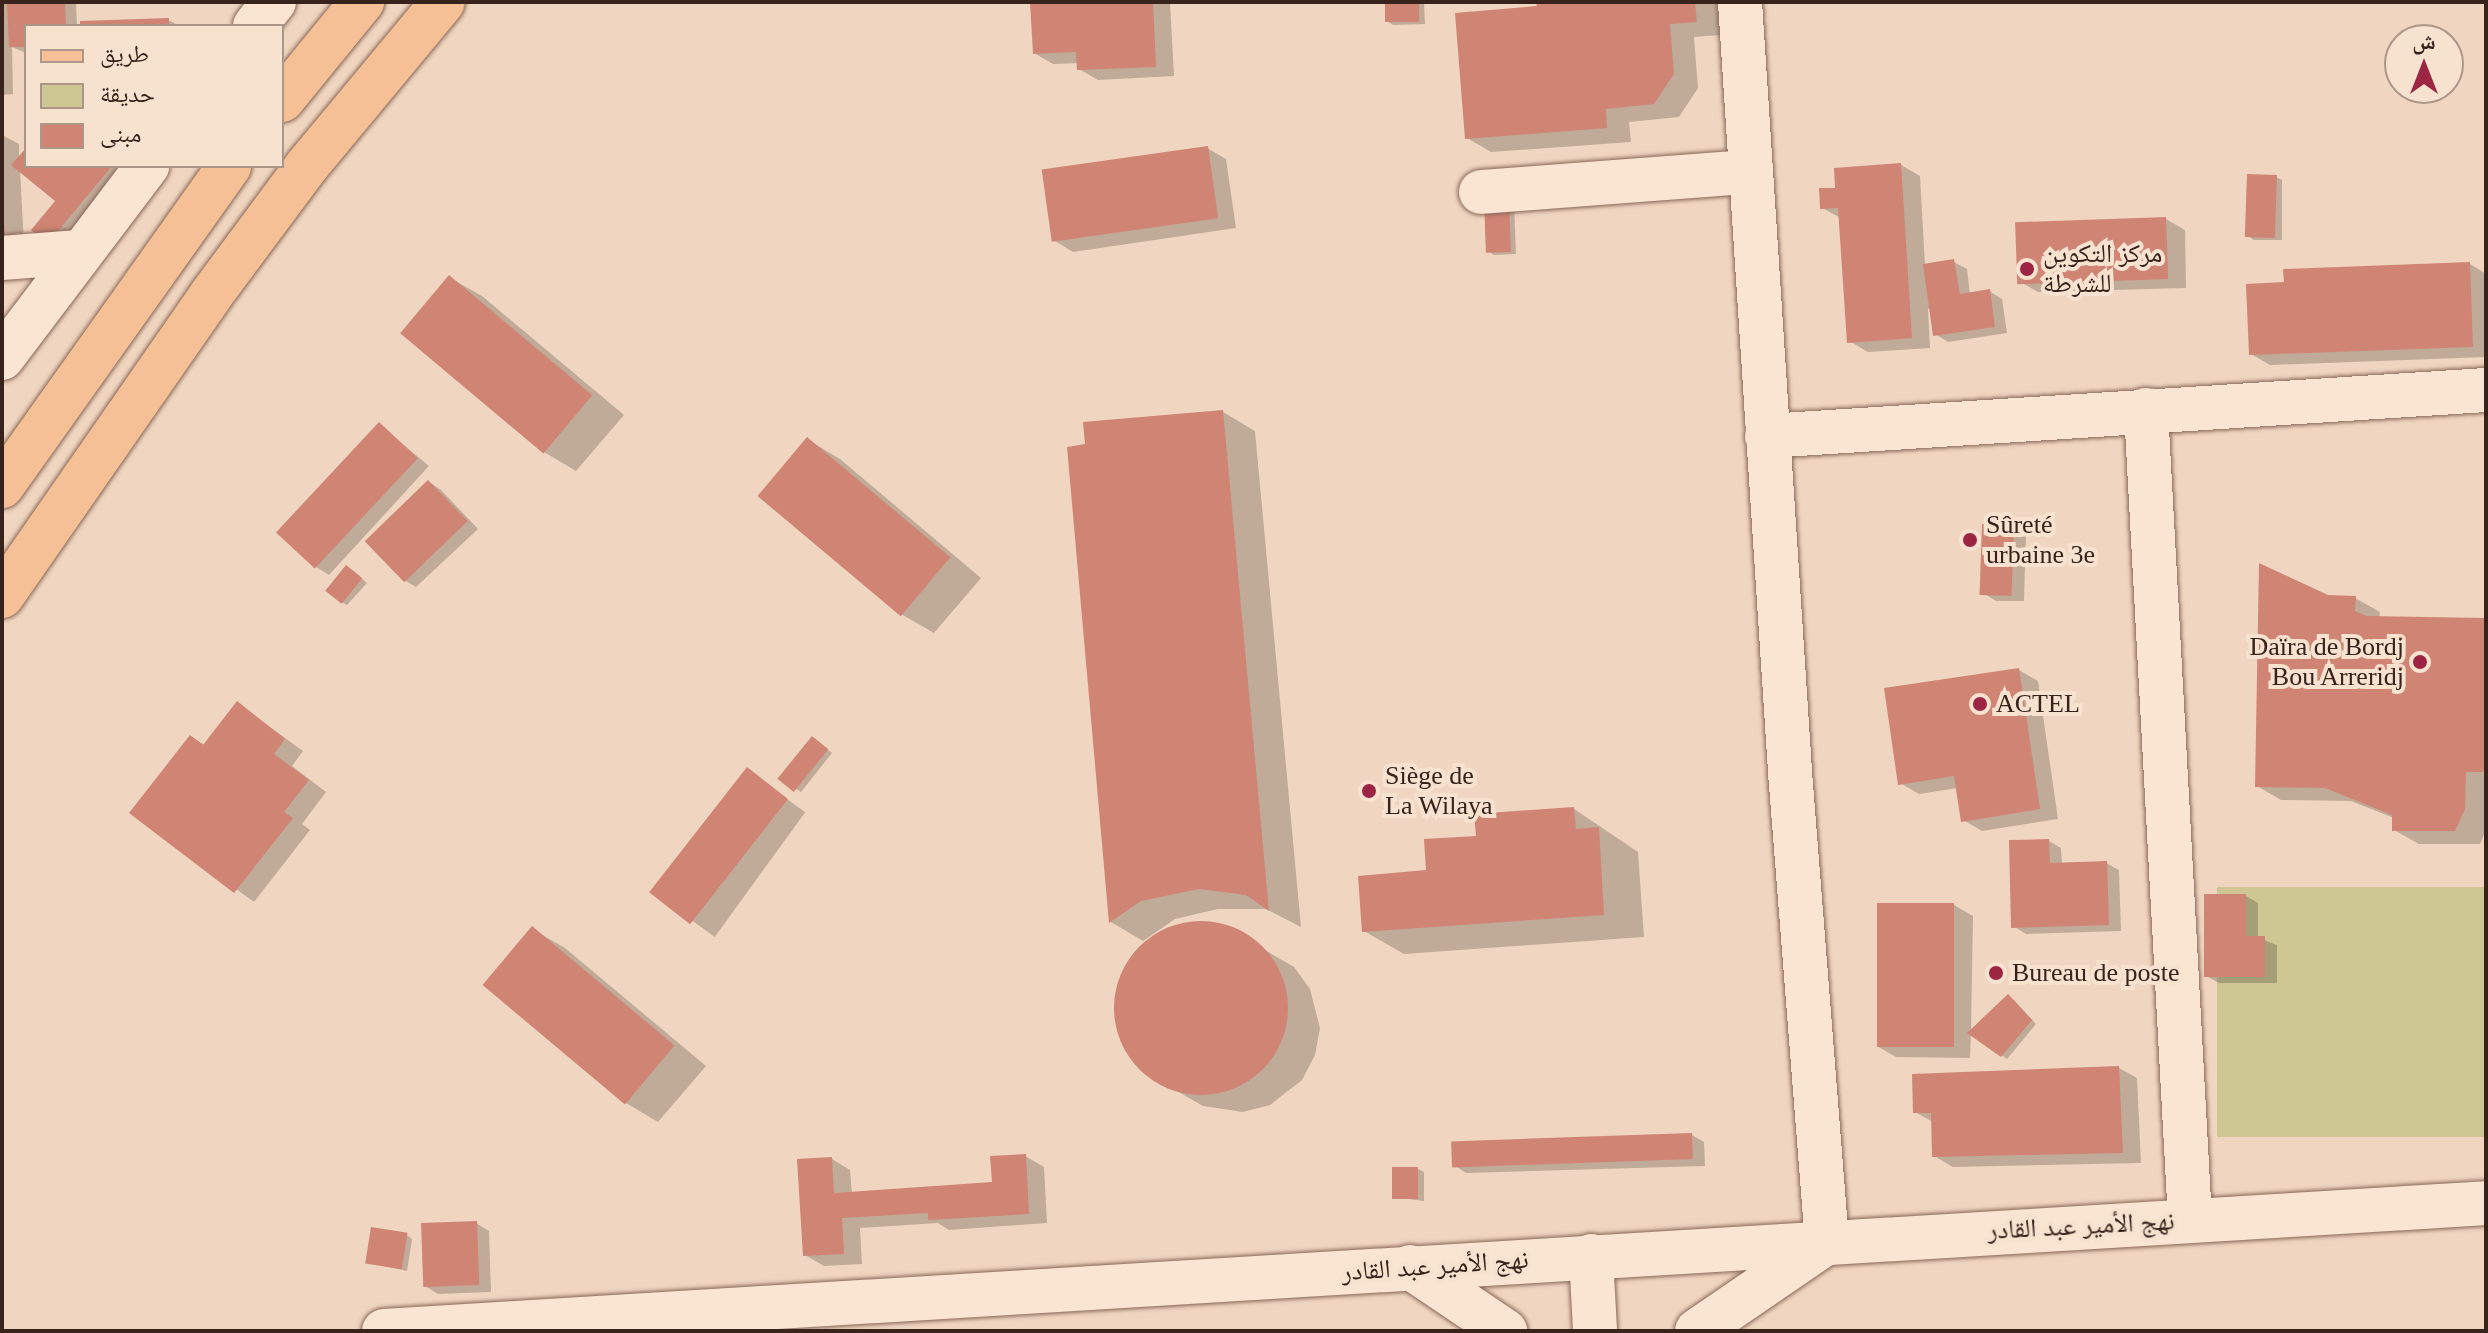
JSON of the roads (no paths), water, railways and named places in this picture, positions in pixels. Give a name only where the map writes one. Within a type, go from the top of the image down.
[{"type":"main road","points":[[284,98],[362,2]]},
{"type":"main road","points":[[2,596],[211,295],[306,167],[443,2]]},
{"type":"main road","points":[[2,486],[228,168]]},
{"type":"street","points":[[257,24],[274,2]]},
{"type":"street","points":[[1697,1331],[1827,1241],[1767,436],[1740,2]]},
{"type":"street","points":[[2,358],[79,252],[145,168]]},
{"type":"street","points":[[1481,192],[1749,172]]},
{"type":"street","points":[[2,258],[79,252]]},
{"type":"street","points":[[1767,436],[2486,390]]},
{"type":"street","points":[[2146,410],[2190,1219]]},
{"type":"street","name":"نهج الأمير عبد القادر","points":[[384,1331],[802,1318],[1410,1267],[2486,1203]]},
{"type":"street","points":[[1591,1256],[1595,1331]]},
{"type":"street","points":[[1410,1267],[1505,1331]]},
{"type":"place","name":"مركز التكوين للشرطة","points":[[2027,269]]},
{"type":"place","name":"Sûreté urbaine 3e","points":[[1970,540]]},
{"type":"place","name":"Daïra de Bordj Bou Arreridj","points":[[2420,662]]},
{"type":"place","name":"ACTEL","points":[[1980,704]]},
{"type":"place","name":"Siège de La Wilaya","points":[[1369,791]]},
{"type":"place","name":"Bureau de poste","points":[[1996,973]]}]
